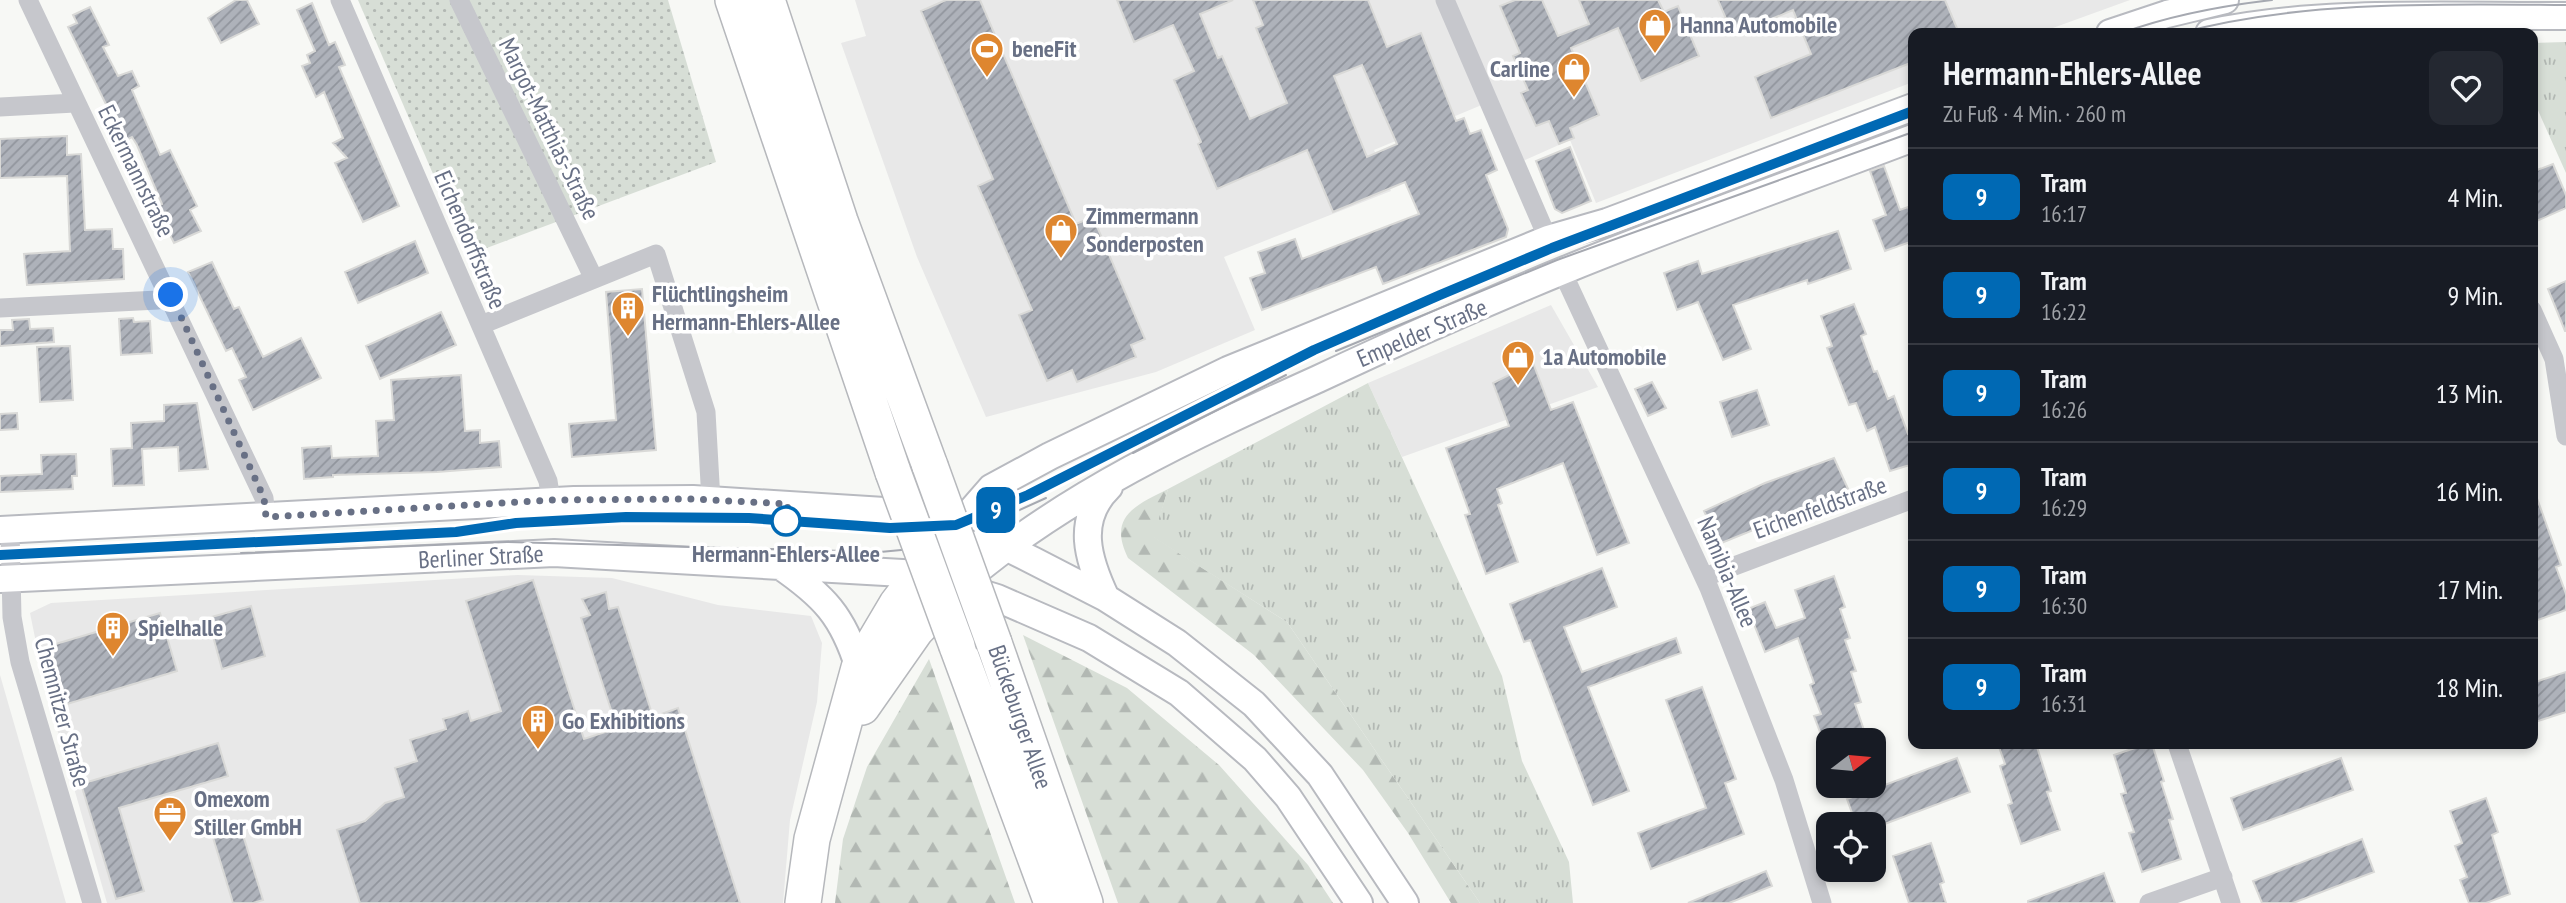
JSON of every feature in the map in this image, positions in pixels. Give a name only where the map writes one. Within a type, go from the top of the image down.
[{"type":"highway","name":"Bückeburger Allee","points":[[733,0],[893,472],[1052,903]]},
{"type":"highway","name":"Bückeburger Allee","points":[[767,0],[840,221],[995,643],[1085,903]]},
{"type":"highway","points":[[803,903],[812,839],[859,668],[897,604],[920,574]]},
{"type":"highway","points":[[836,749],[872,690],[933,611],[960,584]]},
{"type":"street","name":"Eckermannstraße","points":[[28,0],[75,103],[171,295],[264,498],[266,517]]},
{"type":"street","name":"Eichendorffstraße","points":[[340,0],[548,481],[563,500]]},
{"type":"street","name":"Margot-Matthias-Straße","points":[[459,0],[594,279]]},
{"type":"street","points":[[1445,0],[1562,271]]},
{"type":"street","points":[[2128,28],[2225,0]]},
{"type":"street","points":[[2245,28],[2381,17],[2566,16]]},
{"type":"street","points":[[0,107],[75,103]]},
{"type":"street","name":"Empelder Straße","points":[[955,529],[991,488],[1158,402],[1228,370],[1548,240],[1607,222],[1908,109]]},
{"type":"street","name":"Empelder Straße","points":[[960,584],[1004,546],[1122,475],[1265,402],[1562,271],[1908,140]]},
{"type":"street","points":[[481,325],[656,254],[706,412],[711,501]]},
{"type":"street","name":"Namibia-Allee","points":[[1562,271],[1704,577],[1784,780],[1822,903]]},
{"type":"street","points":[[0,308],[158,300],[171,295]]},
{"type":"street","points":[[2538,320],[2560,359],[2566,436]]},
{"type":"street","points":[[2538,358],[2560,359]]},
{"type":"street","points":[[1106,598],[1093,571],[1086,538],[1090,512],[1102,494],[1122,475]]},
{"type":"street","points":[[5,530],[563,500],[711,501],[900,512],[1004,546],[1106,598],[1177,643],[1254,704],[1320,775],[1405,903]]},
{"type":"street","name":"Eichenfeldstraße","points":[[1704,577],[1908,501]]},
{"type":"street","points":[[900,512],[933,611]]},
{"type":"street","points":[[920,574],[955,529]]},
{"type":"street","name":"Chemnitzer Straße","points":[[5,530],[5,579],[20,662],[92,903]]},
{"type":"street","name":"Berliner Straße","points":[[5,579],[554,553],[920,574],[960,584]]},
{"type":"street","points":[[779,565],[814,592],[840,620],[852,643],[859,668]]},
{"type":"street","points":[[960,584],[1089,638],[1179,693],[1255,759],[1288,797],[1359,903]]},
{"type":"street","points":[[2179,749],[2231,903]]},
{"type":"street","points":[[2149,903],[2223,877]]},
{"type":"shaded area","points":[[855,0],[2130,0],[2053,28],[1908,28],[1908,84],[1596,203],[1570,140],[1512,166],[1484,104],[1374,150],[1391,191],[1224,257],[1255,330],[1156,372],[986,417],[917,257],[841,43],[866,36]]},
{"type":"shaded area","points":[[1551,305],[1598,387],[1402,457],[1368,383]]},
{"type":"shaded area","points":[[518,575],[612,578],[718,605],[811,616],[822,643],[817,702],[790,820],[783,903],[107,903],[45,687],[30,613],[51,603]]},
{"type":"shaded area","points":[[0,675],[66,903],[0,903]]},
{"type":"green space","points":[[358,0],[668,0],[716,162],[468,255]]},
{"type":"green space","points":[[2566,42],[2566,173],[2538,110],[2538,43]]},
{"type":"green space","points":[[1368,383],[1502,676],[1522,761],[1569,862],[1573,903],[1480,903],[1287,622],[1153,537],[1168,489]]},
{"type":"green space","points":[[1168,489],[1154,537],[1287,622],[1480,903],[1451,903],[1408,833],[1363,770],[1254,655],[1128,558],[1121,532],[1128,514],[1135,507]]},
{"type":"green space","points":[[1023,635],[1127,688],[1219,765],[1308,865],[1333,903],[1118,903]]},
{"type":"green space","points":[[929,659],[1015,903],[835,903],[843,839],[867,767]]},
{"type":"building","points":[[236,0],[247,0],[259,24],[221,43],[208,18]]},
{"type":"building","points":[[946,0],[980,0],[1076,224],[1093,217],[1145,339],[1131,345],[1136,357],[1077,382],[1072,370],[1047,381],[1019,315],[1032,310],[978,186],[993,179],[921,11]]},
{"type":"building","points":[[1117,0],[1233,0],[1200,14],[1218,58],[1222,56],[1250,119],[1287,103],[1256,28],[1263,25],[1253,0],[1368,0],[1387,47],[1421,33],[1456,121],[1464,118],[1470,134],[1481,130],[1497,170],[1486,175],[1508,229],[1506,237],[1383,284],[1376,267],[1262,310],[1250,278],[1265,273],[1258,252],[1295,239],[1302,259],[1419,214],[1405,182],[1333,212],[1307,150],[1217,189],[1198,144],[1201,142],[1174,80],[1194,71],[1173,25],[1134,42]],"holes":[[[1362,65],[1397,144],[1367,157],[1334,76]]]},
{"type":"building","points":[[1515,0],[1542,0],[1558,36],[1589,24],[1579,0],[1658,0],[1664,12],[1678,6],[1699,56],[1641,81],[1618,28],[1571,48],[1599,115],[1570,128],[1574,138],[1559,144],[1549,121],[1536,126],[1521,93],[1528,90],[1513,56],[1520,53],[1500,6]]},
{"type":"building","points":[[1718,0],[1945,0],[1957,28],[1908,28],[1908,64],[1771,118],[1755,77],[1811,54],[1793,10],[1733,35]]},
{"type":"building","points":[[312,3],[329,45],[335,42],[345,65],[339,67],[399,206],[363,222],[335,163],[347,158],[333,143],[343,138],[324,92],[316,97],[302,66],[310,63],[307,55],[315,51],[297,10]]},
{"type":"building","points":[[90,7],[109,45],[103,47],[118,76],[132,71],[139,86],[132,90],[160,155],[170,150],[197,206],[190,210],[201,231],[174,243],[156,207],[162,204],[137,145],[132,137],[124,141],[68,27],[77,23],[73,15]]},
{"type":"building","points":[[67,136],[67,155],[81,154],[85,230],[112,229],[113,249],[123,249],[124,279],[27,285],[24,254],[70,251],[67,176],[0,178],[0,139]]},
{"type":"building","points":[[1570,147],[1591,201],[1562,213],[1555,209],[1536,161]]},
{"type":"building","points":[[2553,164],[2566,195],[2566,208],[2538,220],[2538,170]]},
{"type":"building","points":[[1884,166],[1900,210],[1908,207],[1908,243],[1885,251],[1873,220],[1886,215],[1870,171]]},
{"type":"building","points":[[1838,231],[1851,269],[1808,284],[1807,280],[1733,305],[1751,349],[1723,360],[1698,302],[1677,310],[1664,273],[1698,261],[1702,274]]},
{"type":"building","points":[[415,241],[428,273],[358,303],[345,272]]},
{"type":"building","points":[[212,262],[234,309],[239,307],[263,357],[301,338],[321,378],[253,410],[239,380],[246,377],[232,348],[226,351],[188,272]]},
{"type":"building","points":[[2566,281],[2566,331],[2565,331],[2548,289]]},
{"type":"building","name":"Flüchtlingsheim Hermann-Ehlers-Allee","points":[[642,289],[656,450],[572,457],[569,424],[616,420],[606,292]]},
{"type":"building","points":[[1854,304],[1866,334],[1861,336],[1874,372],[1877,371],[1888,399],[1894,396],[1908,434],[1908,466],[1890,471],[1875,427],[1867,431],[1856,403],[1849,405],[1827,348],[1832,346],[1821,316]]},
{"type":"building","points":[[441,312],[456,345],[380,379],[366,346]]},
{"type":"building","points":[[133,318],[134,322],[150,321],[152,353],[121,355],[119,319]]},
{"type":"building","points":[[29,319],[30,329],[53,328],[54,342],[0,346],[0,330],[13,330],[12,320]]},
{"type":"building","points":[[70,346],[73,400],[40,402],[37,347]]},
{"type":"building","points":[[1533,363],[1551,410],[1573,402],[1629,543],[1597,555],[1563,463],[1497,489],[1502,503],[1498,505],[1518,562],[1486,574],[1465,515],[1470,514],[1446,448],[1509,426],[1493,383]]},
{"type":"building","points":[[461,375],[465,431],[480,430],[480,443],[499,441],[501,467],[333,475],[304,479],[302,448],[331,446],[332,458],[378,456],[376,421],[394,420],[391,380]]},
{"type":"building","points":[[1652,382],[1666,408],[1648,416],[1635,389]]},
{"type":"building","points":[[1757,390],[1769,425],[1732,437],[1720,402]]},
{"type":"building","points":[[197,403],[208,469],[179,471],[178,447],[142,449],[144,485],[113,486],[111,449],[132,448],[131,423],[164,421],[164,405]]},
{"type":"building","points":[[17,413],[18,429],[0,430],[0,414]]},
{"type":"building","points":[[76,454],[77,476],[72,476],[73,489],[0,492],[0,476],[42,474],[41,455]]},
{"type":"building","points":[[1834,458],[1849,491],[1719,544],[1704,511],[1765,483]]},
{"type":"building","points":[[2538,501],[2561,565],[2556,567],[2566,594],[2566,610],[2538,620]]},
{"type":"building","points":[[1602,568],[1617,607],[1564,627],[1582,672],[1676,638],[1681,653],[1588,687],[1629,791],[1593,805],[1530,640],[1524,642],[1510,604]]},
{"type":"building","points":[[1834,576],[1845,607],[1840,609],[1850,638],[1845,640],[1856,671],[1851,672],[1861,702],[1855,704],[1863,728],[1818,728],[1814,716],[1821,714],[1810,685],[1814,683],[1798,638],[1765,652],[1748,609],[1765,602],[1776,628],[1805,618],[1795,590]]},
{"type":"building","name":"Go Exhibitions","points":[[533,580],[584,739],[617,728],[581,618],[590,615],[582,599],[606,592],[609,609],[618,607],[653,717],[678,708],[740,903],[360,903],[337,830],[365,821],[385,803],[404,797],[395,768],[417,761],[410,740],[446,729],[443,719],[468,711],[471,721],[501,711],[466,601]]},
{"type":"building","points":[[251,606],[265,656],[222,669],[208,618]]},
{"type":"building","name":"Spielhalle","points":[[160,613],[177,671],[67,704],[49,646]]},
{"type":"building","points":[[2566,672],[2566,712],[2538,721],[2538,681]]},
{"type":"building","points":[[1702,687],[1736,779],[1725,783],[1744,834],[1651,869],[1638,833],[1706,808],[1666,700]]},
{"type":"building","points":[[218,743],[228,776],[119,808],[144,891],[116,899],[81,784]]},
{"type":"building","points":[[2000,749],[2038,749],[2051,791],[2047,792],[2060,830],[2021,844],[2008,805],[2012,803],[2000,766],[2005,764]]},
{"type":"building","points":[[2132,749],[2154,749],[2164,781],[2161,782],[2173,819],[2169,820],[2181,859],[2142,872],[2129,833],[2134,832],[2121,794],[2126,793],[2114,755]]},
{"type":"building","points":[[1957,758],[1970,792],[1886,824],[1886,812],[1852,812],[1847,799],[1886,798],[1886,784]]},
{"type":"building","points":[[2341,758],[2353,790],[2243,830],[2231,798]]},
{"type":"building","points":[[2486,798],[2498,832],[2492,835],[2510,894],[2486,903],[2469,903],[2460,880],[2467,877],[2455,846],[2462,843],[2450,811]]},
{"type":"building","points":[[239,822],[263,900],[253,903],[233,903],[211,831]]},
{"type":"building","points":[[2362,839],[2374,872],[2293,903],[2262,903],[2253,881]]},
{"type":"building","points":[[1931,843],[1944,882],[1940,884],[1946,903],[1909,903],[1893,856]]},
{"type":"building","points":[[1766,871],[1772,886],[1729,903],[1688,903]]},
{"type":"building","points":[[2104,873],[2115,903],[2028,903],[2028,901]]},
{"type":"tram line","points":[[2137,28],[2196,12],[2272,0]]},
{"type":"tram line","points":[[2201,28],[2322,9],[2420,5],[2566,5]]},
{"type":"tram line","points":[[0,555],[455,532],[516,523],[626,517],[749,518],[890,528],[956,525],[1028,495],[1314,350],[1440,294],[1552,248],[1908,113]]},
{"type":"tram line","name":"9","points":[[0,555],[456,532],[516,523],[626,517],[749,518],[890,528],[956,525],[1028,495],[1314,350],[1440,295],[1552,248],[1908,113]]},
{"type":"tram line","points":[[1336,351],[1557,260],[1908,134]]},
{"type":"tram line","points":[[1133,453],[1286,375]]},
{"type":"tram line","points":[[241,553],[507,542],[880,552],[912,549],[960,537],[1046,498]]},
{"type":"place","name":"Hanna Automobile","points":[[1655,55]]},
{"type":"place","name":"beneFit","points":[[987,79]]},
{"type":"place","name":"Carline","points":[[1574,99]]},
{"type":"place","name":"Zimmermann Sonderposten","points":[[1061,260]]},
{"type":"place","name":"Flüchtlingsheim Hermann-Ehlers-Allee","points":[[628,338]]},
{"type":"place","name":"1a Automobile","points":[[1518,387]]},
{"type":"place","name":"Hermann-Ehlers-Allee","points":[[786,521]]},
{"type":"place","name":"Spielhalle","points":[[113,658]]},
{"type":"place","name":"Go Exhibitions","points":[[538,751]]},
{"type":"place","name":"Omexom Stiller GmbH","points":[[170,843]]},
{"type":"route","points":[[171,295],[264,498],[266,517],[551,500],[693,499],[788,504],[786,521]]}]
